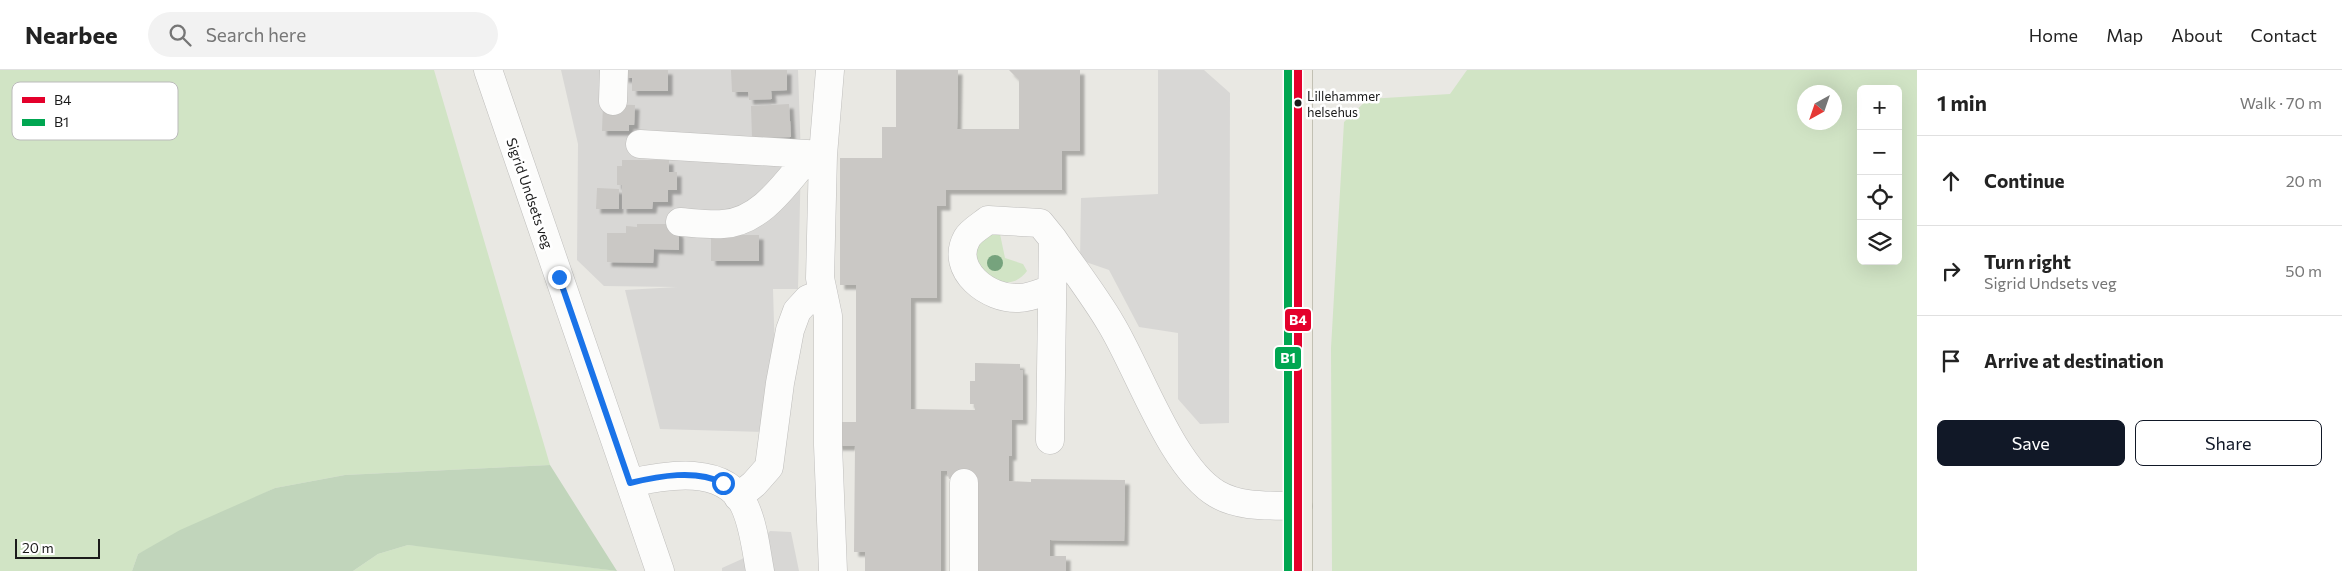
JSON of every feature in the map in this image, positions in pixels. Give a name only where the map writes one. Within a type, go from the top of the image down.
[{"type":"main road","points":[[1298,70],[1298,571]]},
{"type":"street","name":"Sigrid Undsets veg","points":[[488,70],[660,571]]},
{"type":"street","points":[[613,101],[614,70]]},
{"type":"street","points":[[830,70],[817,155],[820,278],[828,316],[828,445],[833,571]]},
{"type":"street","points":[[640,144],[817,155]]},
{"type":"street","points":[[680,222],[725,224],[744,218],[763,208],[817,155]]},
{"type":"street","points":[[1052,289],[1019,298],[990,292],[970,277],[962,260],[967,237],[988,220],[1040,223],[1111,324],[1176,449],[1201,483],[1218,495],[1250,505],[1298,506]]},
{"type":"street","points":[[1050,440],[1053,239]]},
{"type":"street","points":[[738,496],[754,484],[769,467],[780,383],[790,330],[797,311],[808,299],[823,293]]},
{"type":"street","points":[[630,483],[660,477],[702,477],[723,483],[735,491],[748,514],[760,571]]},
{"type":"street","points":[[964,483],[964,571]]},
{"type":"shaded area","points":[[561,70],[798,70],[801,158],[798,289],[773,289],[775,358],[764,432],[660,429],[625,290],[677,287],[604,286],[577,260],[578,144]]},
{"type":"shaded area","points":[[1158,70],[1204,70],[1230,93],[1229,423],[1200,424],[1178,399],[1178,333],[1139,327],[1109,270],[1080,260],[1081,198],[1158,194]]},
{"type":"shaded area","points":[[770,531],[791,532],[799,571],[722,571],[722,568],[742,559]]},
{"type":"green space","points":[[0,70],[434,70],[550,465],[345,475],[275,488],[138,554],[132,571],[0,571]]},
{"type":"green space","points":[[1467,70],[1917,70],[1917,571],[1332,571],[1331,348],[1344,122],[1368,99],[1450,94]]},
{"type":"green space","points":[[992,230],[1000,234],[1005,258],[1023,264],[1027,271],[1020,278],[1014,281],[1000,281],[987,274],[976,263],[976,245]]},
{"type":"green space","points":[[550,465],[617,571],[408,545],[378,554],[353,571],[132,571],[138,554],[180,530],[275,488],[345,475]]},
{"type":"green space","points":[[408,545],[618,571],[353,571],[378,554]]},
{"type":"building","points":[[624,70],[668,70],[668,91],[632,91],[632,78],[624,78]]},
{"type":"building","points":[[731,70],[787,70],[787,90],[771,91],[772,99],[749,100],[748,92],[732,92]]},
{"type":"building","points":[[896,70],[958,70],[957,129],[1019,129],[1019,80],[1009,70],[1080,70],[1080,151],[1062,151],[1062,190],[946,190],[946,206],[937,206],[937,298],[911,298],[911,409],[975,410],[975,404],[970,404],[970,381],[975,381],[975,363],[1020,364],[1020,370],[1023,370],[1023,420],[1012,420],[1012,456],[1009,456],[1009,481],[1031,482],[1031,479],[1125,480],[1124,541],[1050,540],[1050,556],[1066,556],[1066,571],[976,571],[975,474],[949,479],[947,471],[941,471],[941,571],[865,571],[865,552],[854,552],[855,446],[833,446],[833,422],[856,422],[856,285],[840,285],[840,158],[882,158],[882,127],[896,127]]},
{"type":"building","points":[[603,104],[635,105],[634,125],[629,125],[629,131],[602,131]]},
{"type":"building","points":[[789,104],[791,137],[752,138],[751,106]]},
{"type":"building","points":[[622,160],[669,160],[669,172],[677,172],[677,190],[668,190],[668,202],[653,202],[652,209],[622,209],[622,185],[617,185],[617,166],[622,166]]},
{"type":"building","points":[[597,188],[619,189],[619,209],[596,209]]},
{"type":"building","points":[[637,224],[674,224],[679,234],[679,250],[654,249],[653,263],[607,262],[607,233],[626,233],[626,226],[637,227]]},
{"type":"building","points":[[711,235],[759,235],[759,261],[711,261]]},
{"type":"transit line","name":"B1","points":[[1288,70],[1288,571]]},
{"type":"transit line","name":"B4","points":[[1298,70],[1298,571]]},
{"type":"place","name":"Lillehammer helsehus","points":[[1298,103]]},
{"type":"route","points":[[559,277],[630,483],[660,477],[686,476],[710,478],[723,483]]}]
